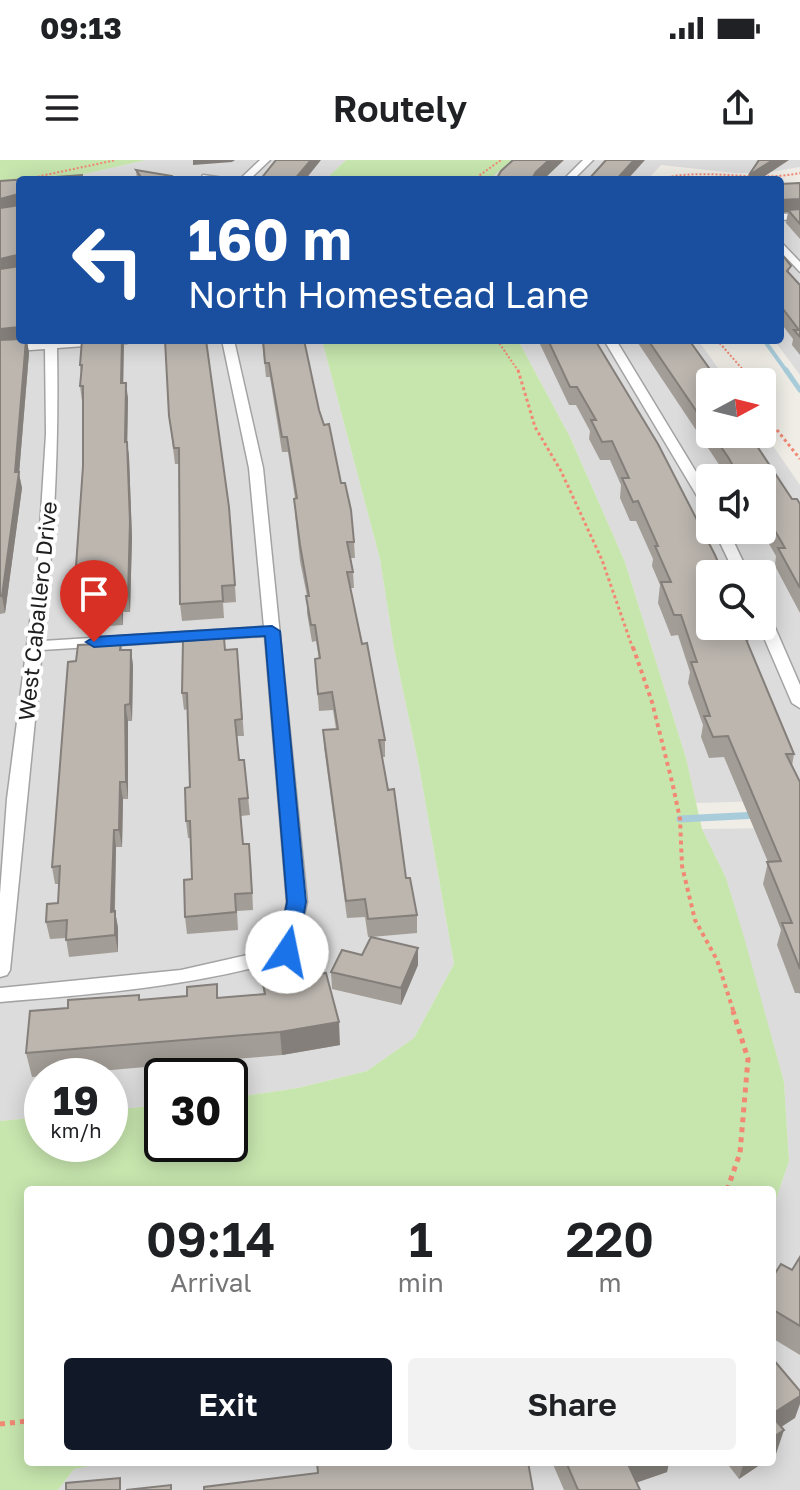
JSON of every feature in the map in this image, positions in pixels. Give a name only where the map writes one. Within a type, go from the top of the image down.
[{"type":"street","points":[[248,176],[265,160]]},
{"type":"street","points":[[572,176],[588,160]]},
{"type":"street","points":[[784,249],[800,269]]},
{"type":"street","points":[[0,349],[76,344]]},
{"type":"street","points":[[0,995],[171,979],[246,966],[287,952],[297,902],[272,631],[256,468],[229,344]]},
{"type":"street","points":[[612,344],[696,483]]},
{"type":"street","name":"West Caballero Drive","points":[[0,970],[8,915],[8,800],[35,646],[45,560],[52,434],[51,346]]},
{"type":"street","points":[[35,646],[272,631]]},
{"type":"street","points":[[772,640],[800,703]]},
{"type":"path","points":[[40,176],[116,160]]},
{"type":"path","points":[[479,176],[501,160]]},
{"type":"path","points":[[772,176],[800,173]]},
{"type":"path","points":[[674,176],[703,176]]},
{"type":"path","points":[[500,344],[518,370],[535,427],[561,471],[576,510],[602,560],[652,702],[680,819],[682,866],[695,920],[717,960],[748,1059],[740,1153],[728,1186]]},
{"type":"path","points":[[721,344],[742,368]]},
{"type":"path","points":[[776,429],[800,459]]},
{"type":"path","points":[[0,1424],[24,1421]]},
{"type":"shaded area","points":[[146,160],[346,160],[329,176],[76,176]]},
{"type":"shaded area","points":[[512,160],[800,160],[800,167],[765,173],[661,165],[651,176],[494,176]]},
{"type":"shaded area","points":[[0,189],[16,310],[16,344],[323,344],[380,559],[454,964],[414,1038],[367,1071],[298,1088],[248,1095],[248,1058],[144,1058],[144,1107],[128,1108],[128,1058],[24,1058],[24,1119],[0,1121]]},
{"type":"shaded area","points":[[800,189],[800,375],[777,344],[784,344],[784,190]]},
{"type":"shaded area","points":[[520,344],[701,344],[718,368],[696,368],[696,448],[774,448],[800,485],[800,800],[696,803],[686,758],[625,562],[570,437]]},
{"type":"shaded area","points":[[800,828],[800,1490],[58,1490],[74,1469],[89,1466],[776,1466],[776,1199],[789,1161],[784,1082],[726,878],[702,829]]},
{"type":"green space","points":[[0,160],[146,160],[76,176],[16,176],[16,182],[0,189]]},
{"type":"green space","points":[[346,160],[512,160],[494,176],[329,176]]},
{"type":"green space","points":[[323,344],[520,344],[570,437],[625,562],[686,758],[702,829],[726,878],[744,937],[784,1082],[789,1161],[776,1199],[776,1186],[24,1186],[24,1466],[89,1466],[74,1469],[58,1490],[0,1490],[0,1121],[24,1119],[24,1162],[128,1162],[128,1108],[144,1107],[144,1162],[248,1162],[248,1095],[298,1088],[367,1071],[414,1038],[454,964],[419,766],[394,648],[380,559]]},
{"type":"building","points":[[276,160],[311,160],[297,176],[263,176]]},
{"type":"building","points":[[513,160],[549,160],[534,176],[498,176]]},
{"type":"building","points":[[606,160],[634,160],[620,176],[592,176]]},
{"type":"building","points":[[759,160],[773,160],[749,175]]},
{"type":"building","points":[[136,170],[172,176],[140,176]]},
{"type":"building","points":[[16,180],[16,195],[0,199],[0,181]]},
{"type":"building","points":[[800,183],[800,199],[784,200],[784,184]]},
{"type":"building","points":[[16,206],[16,255],[0,259],[0,208]]},
{"type":"building","points":[[800,209],[800,224],[788,210]]},
{"type":"building","points":[[784,257],[791,266],[787,271],[800,285],[800,337],[794,330],[799,330],[784,310]]},
{"type":"building","points":[[16,267],[16,327],[0,329],[0,269]]},
{"type":"building","points":[[16,339],[16,344],[26,344],[15,472],[19,472],[2,596],[0,596],[0,340]]},
{"type":"building","points":[[82,344],[122,344],[121,383],[126,383],[125,442],[130,522],[128,596],[121,596],[121,609],[77,612],[78,595],[74,595],[83,466]]},
{"type":"building","points":[[165,344],[207,344],[229,507],[235,585],[222,586],[223,601],[180,604],[179,448],[174,448]]},
{"type":"building","points":[[263,344],[305,344],[319,410],[324,425],[329,424],[341,483],[345,483],[351,510],[354,542],[347,542],[353,572],[347,572],[362,644],[367,643],[385,740],[379,740],[388,790],[394,789],[406,878],[410,878],[417,915],[368,919],[365,899],[346,901],[323,730],[338,729],[332,692],[318,694],[315,659],[320,658],[306,596],[309,596],[294,499],[297,498],[287,437],[282,437],[269,363],[265,363]]},
{"type":"building","points":[[550,344],[597,344],[658,444],[696,518],[696,544],[709,544],[717,560],[696,560],[696,640],[746,640],[794,754],[786,754],[800,782],[800,969],[782,923],[792,923],[767,862],[781,861],[728,736],[713,737],[704,716],[710,716],[691,662],[697,662],[681,615],[674,615],[661,582],[671,582],[655,546],[658,546],[638,501],[633,502],[622,478],[629,478],[612,441],[602,442],[591,420],[596,420],[577,387],[570,387]]},
{"type":"building","points":[[651,344],[692,344],[709,368],[696,368],[696,410]]},
{"type":"building","points":[[722,448],[758,448],[769,464],[732,464]]},
{"type":"building","points":[[776,475],[792,499],[797,499],[800,504],[800,588],[778,548],[785,548],[776,533]]},
{"type":"building","points":[[224,638],[225,650],[237,649],[242,719],[235,720],[239,760],[244,760],[248,798],[239,799],[243,844],[249,844],[252,893],[235,894],[236,912],[185,917],[184,880],[192,879],[190,821],[186,821],[185,788],[190,787],[187,693],[182,693],[183,641]]},
{"type":"building","points":[[121,643],[120,650],[131,650],[130,704],[125,705],[126,782],[120,782],[119,830],[114,830],[111,912],[115,911],[115,935],[66,940],[67,920],[46,922],[47,904],[58,903],[60,866],[52,867],[68,662],[76,661],[78,645]]},
{"type":"building","points":[[371,937],[418,948],[401,988],[331,972],[342,950],[362,955]]},
{"type":"building","points":[[326,973],[339,1022],[280,1032],[26,1053],[30,1011],[68,1008],[68,1000],[139,995],[139,1000],[187,996],[187,987],[217,984],[217,998],[265,994],[263,984]]},
{"type":"building","points":[[800,1257],[800,1326],[776,1311],[776,1272],[781,1264],[792,1270]]},
{"type":"building","points":[[776,1363],[800,1391],[800,1396],[776,1411]]},
{"type":"building","points":[[776,1421],[784,1430],[776,1435]]},
{"type":"building","points":[[317,1466],[529,1466],[533,1490],[204,1490],[204,1487],[318,1473]]},
{"type":"building","points":[[568,1466],[629,1466],[640,1490],[578,1490]]},
{"type":"building","points":[[120,1478],[120,1490],[66,1490],[66,1483]]},
{"type":"building","points":[[171,1485],[171,1490],[126,1490]]},
{"type":"waterway","points":[[767,344],[787,372]]},
{"type":"waterway","points":[[786,370],[800,390]]},
{"type":"waterway","points":[[680,819],[758,815]]},
{"type":"route","points":[[94,642],[272,631],[297,902],[287,952]]}]
